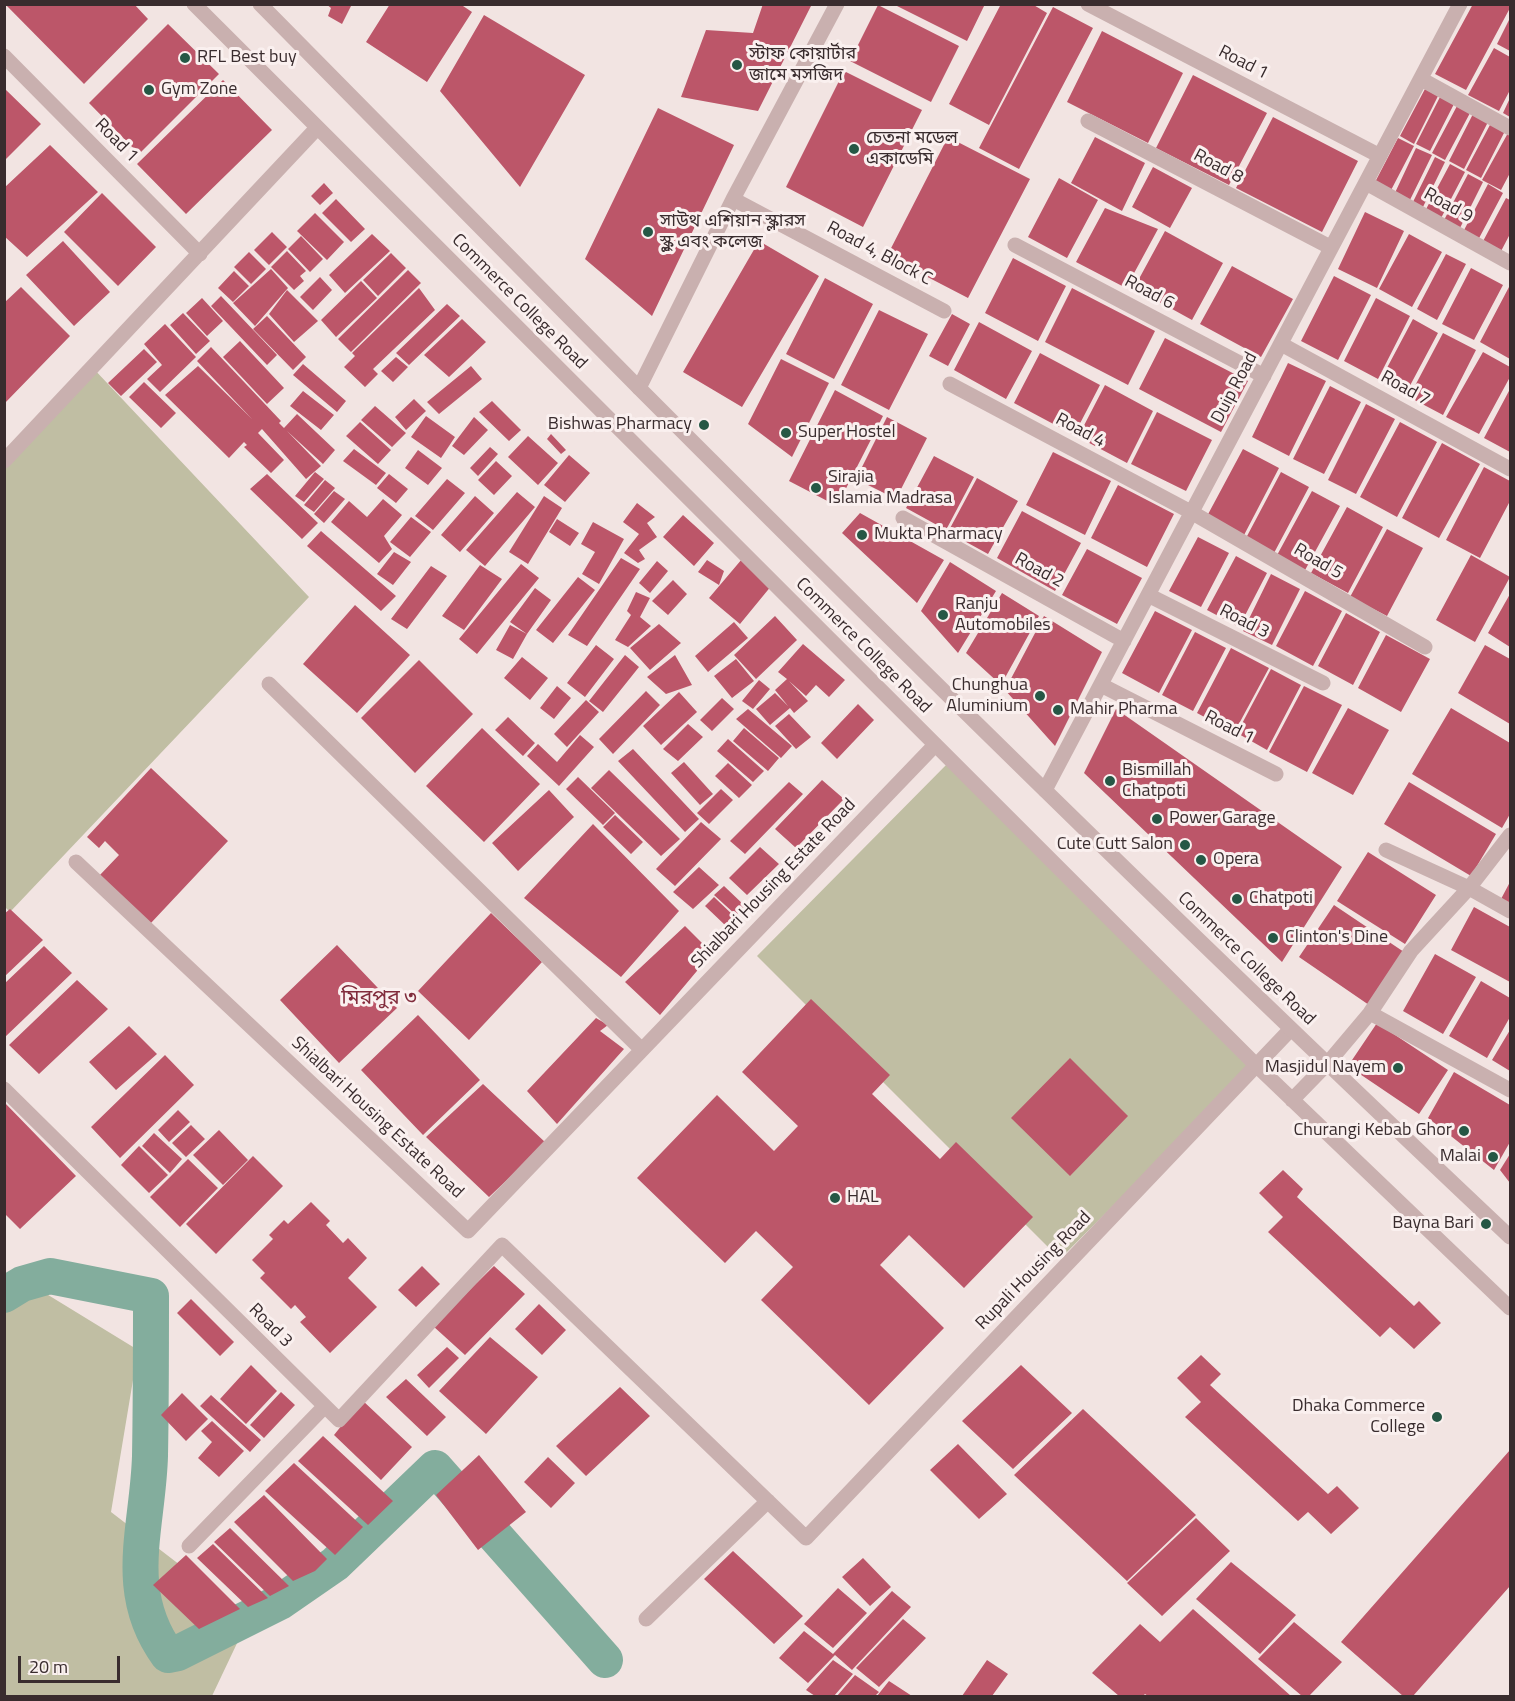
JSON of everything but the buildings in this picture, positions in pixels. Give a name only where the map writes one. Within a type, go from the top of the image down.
[{"type":"street","name":"Commerce College Road","points":[[194,4],[1257,1066],[1510,1308]]},
{"type":"street","name":"Commerce College Road","points":[[260,4],[639,388],[1045,790],[1290,1030],[1510,1238]]},
{"type":"street","points":[[639,388],[733,199],[837,4]]},
{"type":"street","name":"Road 1","points":[[1088,4],[1380,156]]},
{"type":"street","name":"Duip Road","points":[[1045,790],[1460,4]]},
{"type":"street","name":"Road 1","points":[[4,56],[200,254]]},
{"type":"street","points":[[1421,79],[1510,128]]},
{"type":"street","name":"Road 8","points":[[1088,121],[1330,247]]},
{"type":"street","points":[[5,458],[317,128]]},
{"type":"street","name":"Road 9","points":[[1366,183],[1510,263]]},
{"type":"street","name":"Road 4, Block C","points":[[733,199],[944,311]]},
{"type":"street","name":"Road 6","points":[[1015,245],[1264,376]]},
{"type":"street","name":"Road 7","points":[[1281,344],[1510,470]]},
{"type":"street","name":"Road 4","points":[[950,384],[1191,512]]},
{"type":"street","name":"Road 5","points":[[1191,512],[1425,646]]},
{"type":"street","name":"Road 2","points":[[903,518],[1124,641]]},
{"type":"street","name":"Road 3","points":[[1148,595],[1323,683]]},
{"type":"street","points":[[268,684],[642,1050]]},
{"type":"street","name":"Road 1","points":[[1101,685],[1276,774]]},
{"type":"street","name":"Shialbari Housing Estate Road","points":[[76,862],[468,1231],[935,746]]},
{"type":"street","points":[[1292,1100],[1327,1064],[1370,1013],[1411,951],[1469,888],[1510,835]]},
{"type":"street","points":[[1386,849],[1510,910]]},
{"type":"street","points":[[1370,1013],[1510,1090]]},
{"type":"street","name":"Rupali Housing Road","points":[[768,1501],[806,1538],[1290,1030]]},
{"type":"street","name":"Road 3","points":[[4,1089],[324,1407]]},
{"type":"street","points":[[189,1546],[324,1407],[339,1420],[502,1245],[768,1501],[646,1619]]},
{"type":"shaded area","points":[[92,367],[309,597],[10,912],[4,906],[4,461]]},
{"type":"shaded area","points":[[951,760],[1254,1064],[1060,1259],[757,956]]},
{"type":"shaded area","points":[[40,1290],[138,1350],[111,1512],[249,1618],[212,1696],[5,1696],[4,1314]]},
{"type":"waterway","points":[[4,1295],[22,1284],[50,1276],[151,1296],[150,1456],[142,1534],[141,1583],[145,1607],[154,1631],[168,1655],[178,1653],[280,1602],[335,1564],[435,1468],[605,1660]]},
{"type":"place","name":"RFL Best buy","points":[[185,58]]},
{"type":"place","name":"স্টাফ কোয়ার্টার জামে মসজিদ","points":[[737,65]]},
{"type":"place","name":"Gym Zone","points":[[149,90]]},
{"type":"place","name":"চেতনা মডেল একাডেমি","points":[[854,149]]},
{"type":"place","name":"সাউথ এশিয়ান স্কলারস স্কুল এবং কলেজ","points":[[648,232]]},
{"type":"place","name":"Bishwas Pharmacy","points":[[704,425]]},
{"type":"place","name":"Super Hostel","points":[[786,433]]},
{"type":"place","name":"Sirajia Islamia Madrasa","points":[[816,488]]},
{"type":"place","name":"Mukta Pharmacy","points":[[862,535]]},
{"type":"place","name":"Ranju Automobiles","points":[[943,615]]},
{"type":"place","name":"Chunghua Aluminium","points":[[1040,696]]},
{"type":"place","name":"Mahir Pharma","points":[[1058,710]]},
{"type":"place","name":"Bismillah Chatpoti","points":[[1110,781]]},
{"type":"place","name":"Power Garage","points":[[1157,819]]},
{"type":"place","name":"Cute Cutt Salon","points":[[1185,845]]},
{"type":"place","name":"Opera","points":[[1201,860]]},
{"type":"place","name":"Chatpoti","points":[[1237,899]]},
{"type":"place","name":"Clinton's Dine","points":[[1273,938]]},
{"type":"place","name":"Masjidul Nayem","points":[[1398,1068]]},
{"type":"place","name":"Churangi Kebab Ghor","points":[[1464,1131]]},
{"type":"place","name":"Malai","points":[[1493,1157]]},
{"type":"place","name":"HAL","points":[[835,1198]]},
{"type":"place","name":"Bayna Bari","points":[[1486,1224]]},
{"type":"place","name":"Dhaka Commerce College","points":[[1437,1417]]},
{"type":"district","name":"মিরপুর ৩","points":[[379,999]]}]
